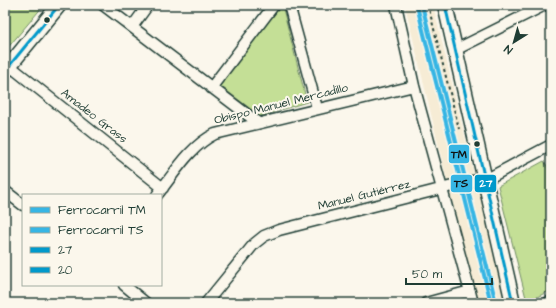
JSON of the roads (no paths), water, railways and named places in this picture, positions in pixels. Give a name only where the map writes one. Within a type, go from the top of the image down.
[{"type":"main road","points":[[7,68],[60,5]]},
{"type":"main road","points":[[445,5],[513,303]]},
{"type":"street","points":[[103,5],[257,122]]},
{"type":"street","points":[[132,27],[148,5]]},
{"type":"street","points":[[211,88],[274,5]]},
{"type":"street","points":[[289,5],[317,108]]},
{"type":"street","points":[[396,5],[414,86],[473,303]]},
{"type":"street","points":[[455,50],[544,5]]},
{"type":"street","name":"Amadeo Grass","points":[[7,68],[160,191]]},
{"type":"street","name":"Obispo Manuel Mercadillo","points":[[160,191],[203,139],[215,134],[257,122],[414,86]]},
{"type":"street","name":"Manuel Gutiérrez","points":[[206,303],[254,244],[264,236],[279,230],[442,188],[472,181],[485,180],[551,146]]},
{"type":"street","points":[[5,191],[22,204]]},
{"type":"street","points":[[125,286],[146,303]]},
{"type":"street","points":[[426,303],[470,291]]},
{"type":"street","points":[[547,303],[551,301]]},
{"type":"rail line","name":"TM","points":[[422,5],[496,303]]},
{"type":"rail line","name":"TS","points":[[417,6],[491,303]]}]
